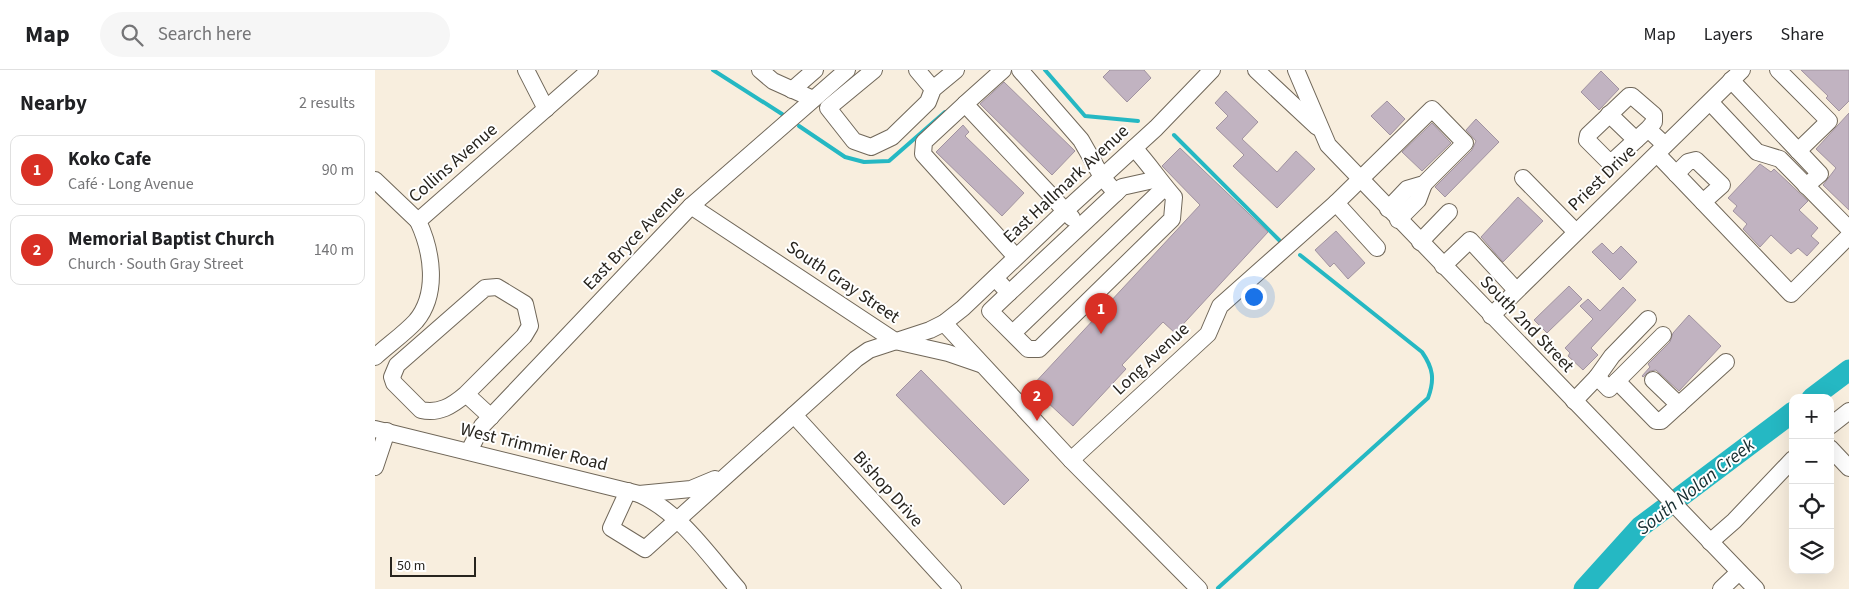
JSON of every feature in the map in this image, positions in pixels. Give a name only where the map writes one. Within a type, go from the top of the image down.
[{"type":"street","points":[[526,70],[546,109]]},
{"type":"street","name":"Collins Avenue","points":[[375,357],[416,320],[425,304],[431,276],[424,234],[417,221],[590,70]]},
{"type":"street","points":[[760,70],[773,81],[792,90],[815,97],[828,108],[854,142],[871,147],[892,137],[928,102],[933,88],[956,70]]},
{"type":"street","points":[[792,90],[815,70]]},
{"type":"street","name":"East Bryce Avenue","points":[[469,451],[482,426],[691,206],[847,70]]},
{"type":"street","points":[[828,108],[874,70]]},
{"type":"street","points":[[917,70],[933,88]]},
{"type":"street","points":[[1003,70],[924,142],[923,154],[1016,257]]},
{"type":"street","points":[[1020,70],[1081,140],[1102,177],[1116,193]]},
{"type":"street","name":"East Hallmark Avenue","points":[[735,468],[856,359],[869,350],[930,330],[944,323],[1134,148],[1212,70]]},
{"type":"street","points":[[1256,70],[1323,132]]},
{"type":"street","name":"South 2nd Street","points":[[1296,70],[1328,145],[1756,589]]},
{"type":"street","points":[[1778,70],[1829,122],[1798,151]]},
{"type":"street","points":[[1737,75],[1798,151],[1820,174],[1807,186]]},
{"type":"street","name":"Priest Drive","points":[[1491,316],[1737,75]]},
{"type":"street","points":[[1629,96],[1635,97],[1654,115],[1654,122],[1649,129],[1610,162],[1588,143],[1588,135],[1629,96]]},
{"type":"street","points":[[1710,102],[1757,152],[1780,159],[1849,230]]},
{"type":"street","points":[[965,104],[1080,227]]},
{"type":"street","name":"Long Avenue","points":[[1071,460],[1207,334],[1220,306],[1336,203],[1432,109],[1465,142],[1424,184],[1418,200],[1393,214]]},
{"type":"street","points":[[1609,114],[1636,140]]},
{"type":"street","points":[[1649,129],[1676,174],[1791,294],[1849,236]]},
{"type":"street","points":[[1134,148],[1152,166],[1153,173],[1162,183],[1174,197],[1172,218],[1039,348],[1028,349],[991,311],[1123,187],[1162,183]]},
{"type":"street","points":[[1676,174],[1688,162],[1696,160],[1722,185],[1703,202]]},
{"type":"street","points":[[1523,178],[1576,232]]},
{"type":"street","points":[[375,180],[417,221]]},
{"type":"street","points":[[1013,333],[1162,183]]},
{"type":"street","points":[[1336,203],[1377,248]]},
{"type":"street","name":"South Gray Street","points":[[691,206],[895,341],[948,353],[984,366]]},
{"type":"street","points":[[1420,242],[1449,212]]},
{"type":"street","points":[[1443,266],[1469,240],[1517,290]]},
{"type":"street","points":[[995,278],[1009,293]]},
{"type":"street","points":[[497,286],[525,304],[530,326],[524,336],[466,394],[447,408],[437,411],[421,410],[394,383],[393,371],[397,364],[485,288],[497,286]]},
{"type":"street","points":[[1574,401],[1597,377],[1612,356],[1648,319]]},
{"type":"street","name":"South Gray Street","points":[[944,323],[1071,460],[1199,589]]},
{"type":"street","points":[[1597,377],[1609,389],[1617,382],[1645,371],[1663,335]]},
{"type":"street","points":[[1617,382],[1656,421],[1661,421],[1726,362]]},
{"type":"street","points":[[1645,371],[1679,405]]},
{"type":"street","points":[[466,394],[491,417]]},
{"type":"street","points":[[1834,423],[1849,411]]},
{"type":"street","name":"Bishop Drive","points":[[794,415],[953,589]]},
{"type":"street","points":[[375,467],[381,430]]},
{"type":"street","name":"West Trimmier Road","points":[[381,430],[634,492],[661,506],[677,520],[738,589]]},
{"type":"street","points":[[1834,452],[1849,468]]},
{"type":"street","points":[[1710,542],[1733,522],[1789,463]]},
{"type":"street","points":[[735,468],[645,549],[611,528],[634,492],[691,489],[705,484],[735,468]]},
{"type":"street","points":[[1721,589],[1739,572]]},
{"type":"building","points":[[1110,70],[1144,70],[1151,78],[1127,102],[1103,77]]},
{"type":"building","points":[[1801,70],[1849,70],[1849,101],[1839,111],[1826,98],[1828,96]]},
{"type":"building","points":[[1601,71],[1619,89],[1599,110],[1581,92]]},
{"type":"building","points":[[1004,82],[1075,151],[1052,175],[980,104]]},
{"type":"building","points":[[1226,91],[1258,122],[1242,139],[1277,172],[1296,151],[1315,169],[1277,208],[1233,166],[1244,155],[1216,128],[1228,116],[1215,103]]},
{"type":"building","points":[[1387,101],[1405,119],[1390,135],[1371,116]]},
{"type":"building","points":[[1849,113],[1849,210],[1823,185],[1836,168],[1816,149]]},
{"type":"building","points":[[1476,119],[1499,142],[1445,197],[1435,187],[1472,150],[1476,141],[1466,130]]},
{"type":"building","points":[[1432,123],[1451,143],[1422,171],[1402,152]]},
{"type":"building","points":[[963,125],[969,132],[965,136],[1024,193],[1002,216],[936,152]]},
{"type":"building","points":[[1180,148],[1268,232],[1175,333],[1163,322],[1122,365],[1126,369],[1073,426],[1031,387],[1200,205],[1162,166]]},
{"type":"building","points":[[1760,164],[1771,172],[1774,169],[1808,201],[1799,210],[1818,228],[1811,236],[1819,243],[1807,256],[1798,248],[1791,254],[1771,235],[1760,247],[1743,229],[1747,224],[1733,211],[1737,206],[1728,198]]},
{"type":"building","points":[[1518,197],[1543,221],[1503,262],[1481,237]]},
{"type":"building","points":[[1336,231],[1365,263],[1348,279],[1334,263],[1330,267],[1315,250]]},
{"type":"building","points":[[1602,243],[1613,254],[1621,246],[1637,262],[1620,280],[1592,252]]},
{"type":"building","points":[[1569,286],[1582,299],[1547,333],[1534,320]]},
{"type":"building","points":[[1623,287],[1636,300],[1591,348],[1598,355],[1583,370],[1568,356],[1570,353],[1565,348],[1593,319],[1580,306],[1588,299],[1600,311]]},
{"type":"building","points":[[1689,315],[1721,346],[1679,391],[1656,370],[1650,371],[1643,377],[1650,367],[1648,364],[1670,342],[1673,333]]},
{"type":"building","points":[[921,370],[1029,480],[1004,505],[896,395]]},
{"type":"waterway","points":[[713,70],[782,114]]},
{"type":"waterway","points":[[1045,70],[1085,116],[1138,121]]},
{"type":"waterway","points":[[799,126],[845,157],[864,162],[889,161],[945,112]]},
{"type":"waterway","points":[[1174,135],[1279,240]]},
{"type":"waterway","points":[[1218,588],[1428,398],[1432,385],[1431,369],[1422,352],[1300,255]]},
{"type":"waterway","name":"South Nolan Creek","points":[[1817,394],[1849,370]]},
{"type":"waterway","name":"South Nolan Creek","points":[[1584,589],[1640,527],[1789,415]]},
{"type":"place","name":"Koko Cafe","points":[[1101,334]]},
{"type":"place","name":"Memorial Baptist Church","points":[[1037,421]]}]
